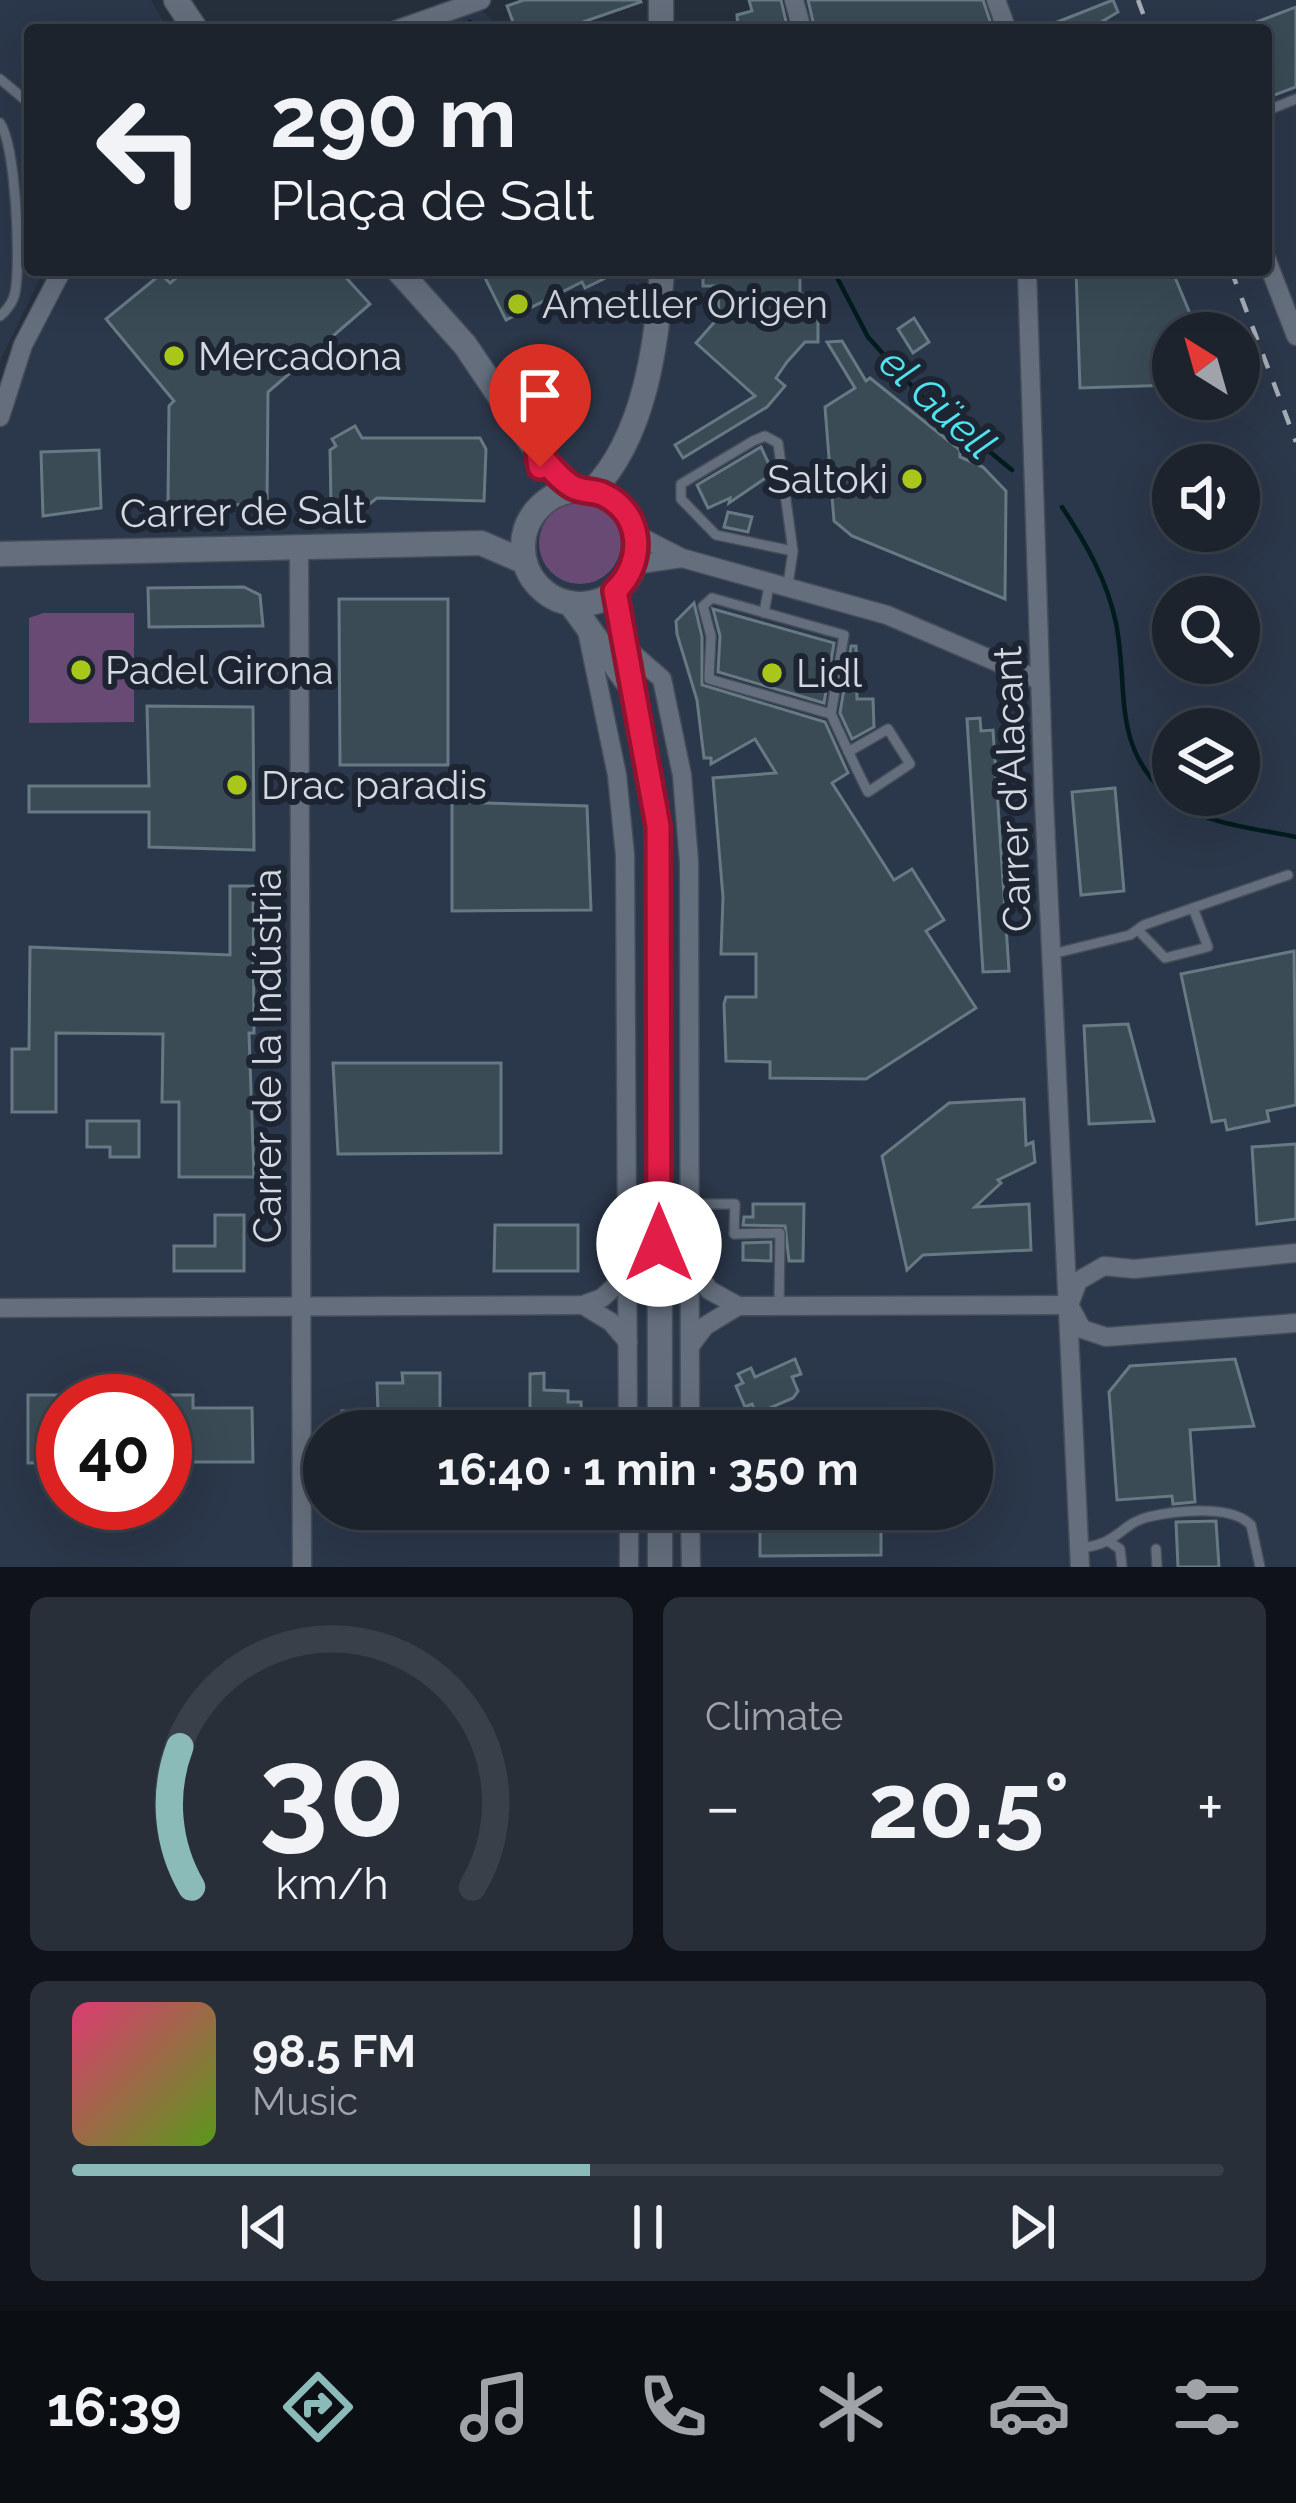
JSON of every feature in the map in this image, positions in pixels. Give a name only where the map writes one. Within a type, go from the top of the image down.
[{"type":"street","points":[[413,24],[482,0]]},
{"type":"street","points":[[1272,274],[1296,336]]},
{"type":"street","points":[[0,417],[23,345],[59,276]]},
{"type":"street","points":[[403,276],[465,345],[538,453],[584,490],[616,503],[635,534],[682,558],[887,615],[1039,680]]},
{"type":"street","points":[[616,503],[621,454],[648,368],[661,276]]},
{"type":"street","name":"Carrer d'Alacant","points":[[1027,276],[1039,680],[1080,1557]]},
{"type":"street","points":[[538,453],[542,504]]},
{"type":"street","points":[[621,454],[584,490],[542,504],[527,525],[525,562],[542,589],[578,612],[631,686]]},
{"type":"street","name":"Carrer de Salt","points":[[0,554],[488,544],[527,525]]},
{"type":"street","points":[[578,612],[615,591],[634,566],[635,534]]},
{"type":"street","name":"Carrer de Salt","points":[[488,544],[525,562]]},
{"type":"street","name":"Carrer de la Indústria","points":[[299,545],[302,1567]]},
{"type":"street","points":[[634,566],[682,558]]},
{"type":"street","points":[[615,591],[658,826],[660,1410]]},
{"type":"street","points":[[578,612],[617,775],[625,855],[628,1410]]},
{"type":"street","points":[[623,645],[662,679],[682,775],[689,862],[690,1410]]},
{"type":"street","points":[[1296,1252],[1134,1269],[1104,1265],[1078,1281],[1069,1305],[1082,1329],[1106,1337],[1296,1323]]},
{"type":"street","points":[[690,1262],[709,1290],[737,1306],[1069,1305]]},
{"type":"street","points":[[0,1308],[583,1305],[602,1298],[628,1274]]},
{"type":"street","points":[[583,1305],[611,1322],[628,1342]]},
{"type":"street","points":[[690,1346],[705,1326],[737,1306]]},
{"type":"street","points":[[628,1530],[629,1567]]},
{"type":"street","points":[[660,1530],[660,1567]]},
{"type":"street","points":[[690,1530],[691,1567]]},
{"type":"lane","points":[[0,80],[24,99]]},
{"type":"lane","points":[[0,124],[7,133],[13,193],[15,293],[0,316]]},
{"type":"lane","points":[[764,613],[793,551],[778,443],[765,436],[681,484],[681,499],[707,530],[793,551]]},
{"type":"lane","points":[[831,714],[709,680],[711,637],[704,606],[712,598],[844,635],[831,714],[848,752],[868,792],[910,764],[888,730],[848,752]]},
{"type":"lane","points":[[1052,953],[1138,930],[1288,874]]},
{"type":"lane","points":[[1138,930],[1165,958],[1208,947],[1193,908]]},
{"type":"lane","points":[[689,1204],[734,1204],[734,1234],[780,1233],[779,1306]]},
{"type":"lane","points":[[1080,1557],[1111,1543],[1147,1517],[1228,1512],[1251,1525],[1260,1567]]},
{"type":"lane","points":[[1111,1543],[1120,1550],[1122,1567]]},
{"type":"lane","points":[[1156,1549],[1157,1567]]},
{"type":"shaded area","points":[[0,0],[151,0],[165,24],[24,24],[24,276],[41,276],[0,361]]},
{"type":"shaded area","points":[[791,0],[1296,0],[1296,1567],[0,1567],[0,429],[15,376],[72,276],[1272,276],[1272,24],[797,24]]},
{"type":"shaded area","points":[[481,9],[495,24],[440,24]]},
{"type":"shaded area","points":[[580,502],[609,514],[621,543],[609,572],[580,584],[551,572],[539,543],[551,514]]},
{"type":"shaded area","name":"Padel Girona","points":[[43,613],[134,613],[134,722],[29,723],[29,618]]},
{"type":"building","points":[[524,0],[641,2],[577,24],[514,24],[507,6]]},
{"type":"building","points":[[749,0],[781,0],[787,24],[738,24],[737,15],[752,11]]},
{"type":"building","points":[[808,0],[983,0],[991,24],[814,24]]},
{"type":"building","points":[[1113,0],[1118,12],[1098,24],[1052,24]]},
{"type":"building","points":[[1296,7],[1296,87],[1272,96],[1272,24],[1251,24]]},
{"type":"building","points":[[159,276],[170,283],[179,276],[344,276],[370,304],[268,392],[267,505],[168,504],[169,406],[174,401],[106,319]]},
{"type":"building","name":"Ametller Origen","points":[[484,276],[610,276],[585,288],[582,282],[506,320]]},
{"type":"building","points":[[703,276],[800,276],[800,294],[818,294],[818,342],[805,342],[787,362],[776,378],[785,386],[767,407],[683,458],[675,445],[755,396],[696,343],[719,317],[718,286],[703,286]]},
{"type":"building","points":[[1076,276],[1174,276],[1189,312],[1152,312],[1152,386],[1080,388]]},
{"type":"building","points":[[914,318],[929,342],[913,353],[898,329]]},
{"type":"building","name":"Saltoki","points":[[842,341],[866,381],[870,378],[960,450],[960,457],[983,467],[1006,491],[1005,599],[852,536],[834,521],[825,407],[855,388],[827,342]]},
{"type":"building","points":[[355,426],[362,438],[480,438],[486,449],[484,501],[377,498],[368,505],[331,505],[330,450],[336,446],[332,439]]},
{"type":"building","points":[[761,447],[773,473],[729,503],[730,498],[708,508],[697,485]]},
{"type":"building","points":[[99,450],[101,508],[43,516],[41,452]]},
{"type":"building","points":[[728,512],[752,517],[748,532],[724,527]]},
{"type":"building","points":[[244,587],[260,595],[263,626],[149,627],[148,588]]},
{"type":"building","points":[[339,599],[448,599],[448,765],[340,765]]},
{"type":"building","points":[[694,603],[702,637],[702,685],[825,722],[848,773],[832,783],[894,880],[912,869],[944,920],[926,931],[976,1008],[866,1079],[770,1078],[770,1062],[726,1061],[724,1004],[726,997],[756,997],[756,954],[721,954],[723,897],[713,778],[776,773],[755,739],[711,764],[711,758],[704,758],[697,700],[676,621]]},
{"type":"building","points":[[713,609],[834,643],[824,703],[718,672],[720,636]]},
{"type":"building","points":[[851,646],[856,646],[857,699],[873,699],[874,727],[852,739],[840,713]]},
{"type":"building","points":[[147,706],[253,707],[254,850],[149,847],[149,812],[29,812],[29,786],[149,786]]},
{"type":"building","points":[[980,718],[981,731],[993,730],[1009,971],[983,972],[967,719]]},
{"type":"building","points":[[1115,788],[1124,891],[1081,895],[1072,792]]},
{"type":"building","points":[[452,802],[587,806],[591,910],[452,911]]},
{"type":"building","points":[[230,886],[253,886],[254,1033],[249,1033],[254,1177],[179,1177],[179,1102],[162,1102],[163,1034],[56,1033],[56,1112],[12,1112],[12,1049],[29,1049],[30,947],[230,955]]},
{"type":"building","points":[[1294,951],[1296,1105],[1267,1111],[1269,1121],[1227,1130],[1225,1120],[1212,1122],[1181,974]]},
{"type":"building","points":[[1128,1024],[1154,1121],[1089,1124],[1084,1026]]},
{"type":"building","points":[[333,1063],[501,1063],[501,1153],[338,1154]]},
{"type":"building","points":[[1024,1099],[1026,1145],[1033,1142],[1035,1162],[998,1180],[1001,1183],[975,1207],[1029,1204],[1031,1250],[923,1255],[907,1270],[882,1156],[949,1103]]},
{"type":"building","points":[[87,1121],[139,1121],[139,1157],[110,1157],[110,1147],[87,1147]]},
{"type":"building","points":[[1296,1144],[1296,1219],[1257,1224],[1252,1147]]},
{"type":"building","points":[[753,1204],[804,1204],[803,1261],[789,1261],[785,1226],[743,1225],[744,1217],[753,1217]]},
{"type":"building","points":[[215,1215],[244,1215],[244,1271],[174,1271],[174,1246],[215,1246]]},
{"type":"building","points":[[495,1225],[578,1225],[578,1271],[494,1271]]},
{"type":"building","points":[[771,1242],[771,1261],[743,1260],[743,1243]]},
{"type":"building","points":[[795,1359],[801,1374],[792,1377],[798,1391],[793,1398],[765,1410],[754,1410],[752,1404],[745,1407],[736,1386],[743,1383],[738,1374],[751,1368],[755,1377]]},
{"type":"building","points":[[1235,1359],[1254,1426],[1190,1430],[1195,1502],[1173,1504],[1172,1496],[1117,1500],[1109,1392],[1130,1366]]},
{"type":"building","points":[[402,1373],[440,1373],[440,1410],[378,1410],[377,1383],[403,1383]]},
{"type":"building","points":[[544,1373],[544,1390],[568,1391],[568,1402],[581,1402],[581,1410],[530,1410],[530,1374]]},
{"type":"building","points":[[28,1395],[36,1395],[36,1463],[28,1463]]},
{"type":"building","points":[[192,1395],[193,1408],[252,1408],[253,1462],[192,1462]]},
{"type":"building","points":[[1216,1521],[1219,1567],[1178,1567],[1176,1522]]},
{"type":"building","points":[[760,1530],[881,1530],[881,1555],[760,1556]]},
{"type":"waterway","name":"el Güell","points":[[836,276],[868,337],[919,394],[1012,470]]},
{"type":"waterway","name":"el Güell","points":[[1062,507],[1107,592],[1120,647],[1129,735],[1149,775],[1166,794],[1194,812],[1296,837]]},
{"type":"railway","points":[[1138,0],[1147,24]]},
{"type":"railway","points":[[1233,276],[1296,442]]},
{"type":"place","name":"Ametller Origen","points":[[518,304]]},
{"type":"place","name":"Mercadona","points":[[174,356]]},
{"type":"place","name":"Saltoki","points":[[912,479]]},
{"type":"place","name":"Padel Girona","points":[[81,670]]},
{"type":"place","name":"Lidl","points":[[772,673]]},
{"type":"place","name":"Drac paradis","points":[[237,785]]},
{"type":"route","points":[[540,467],[538,453],[576,490],[602,494],[620,506],[636,539],[634,566],[615,591],[658,826],[659,1244]]}]
